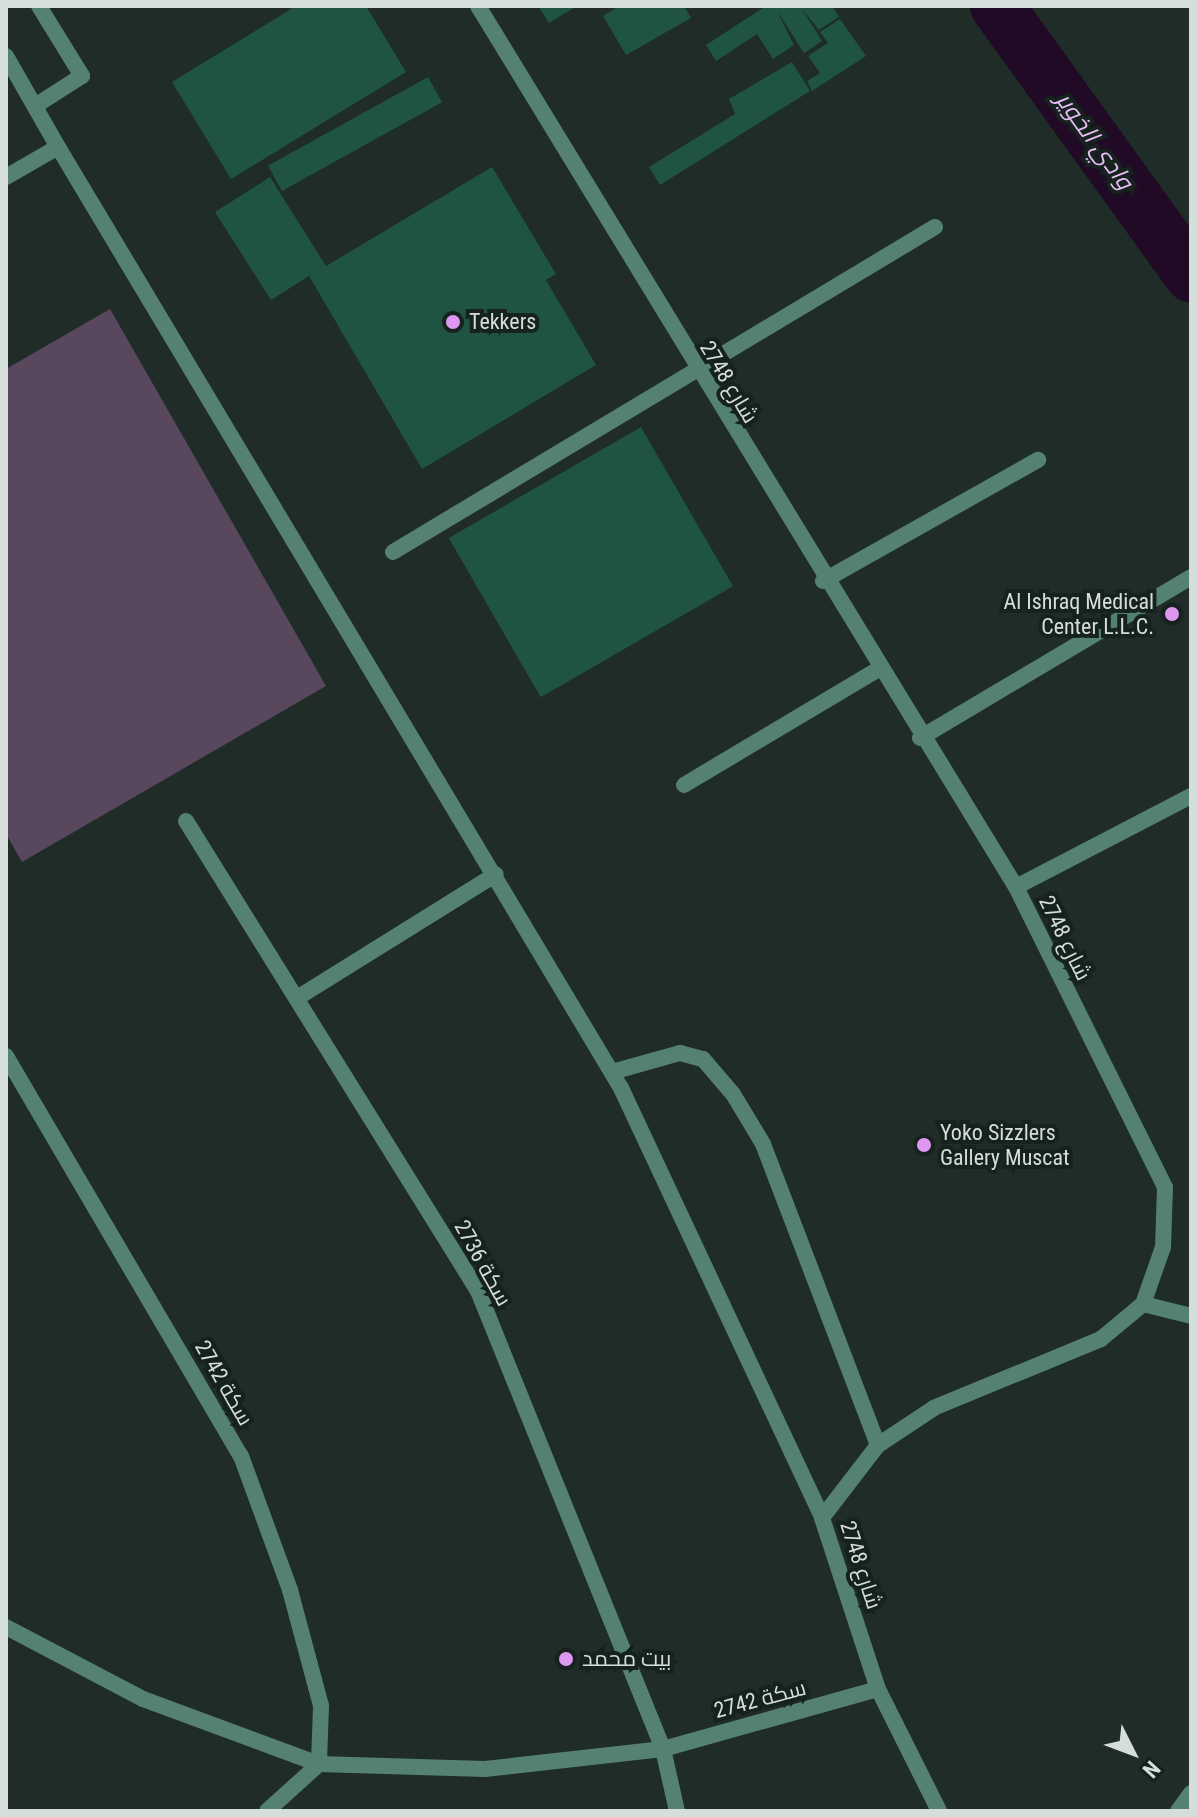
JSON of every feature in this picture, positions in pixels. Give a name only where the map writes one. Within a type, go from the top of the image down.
[{"type":"street","points":[[35,106],[82,76],[39,6]]},
{"type":"street","name":"شارع 2748","points":[[478,6],[877,670],[1016,887],[1165,1187],[1163,1247],[1143,1304],[1101,1339],[934,1408],[878,1445],[822,1518],[878,1689],[939,1811]]},
{"type":"street","points":[[6,56],[612,1072],[788,1431],[822,1518]]},
{"type":"street","points":[[6,177],[58,147]]},
{"type":"street","points":[[393,552],[695,367],[935,227]]},
{"type":"street","points":[[823,581],[1038,460]]},
{"type":"street","points":[[920,738],[1191,577]]},
{"type":"street","points":[[684,785],[877,670]]},
{"type":"street","points":[[1016,887],[1191,796]]},
{"type":"street","name":"سكة 2736","points":[[186,821],[478,1291],[663,1749],[677,1811]]},
{"type":"street","points":[[297,998],[496,874]]},
{"type":"street","points":[[612,1072],[680,1053],[703,1059],[733,1094],[763,1144],[878,1445]]},
{"type":"street","name":"سكة 2742","points":[[6,1056],[241,1456],[290,1590],[321,1706],[319,1764]]},
{"type":"street","points":[[1143,1304],[1191,1316]]},
{"type":"street","name":"سكة 2742","points":[[6,1627],[143,1699],[319,1764],[485,1769],[663,1749],[878,1689]]},
{"type":"street","points":[[267,1811],[319,1764]]},
{"type":"street","points":[[1178,1811],[1191,1793]]},
{"type":"shaded area","points":[[110,309],[326,686],[22,862],[6,834],[6,369]]},
{"type":"building","points":[[296,6],[366,6],[406,72],[231,179],[172,82]]},
{"type":"building","points":[[538,6],[577,6],[549,23]]},
{"type":"building","points":[[619,6],[684,6],[691,18],[626,55],[603,16]]},
{"type":"building","points":[[766,6],[832,6],[839,17],[819,30],[802,9],[822,41],[804,53],[777,11],[794,45],[773,59],[757,34],[716,61],[706,45]]},
{"type":"building","points":[[840,19],[866,56],[812,91],[807,81],[820,73],[808,56],[828,43],[820,32]]},
{"type":"building","points":[[792,62],[810,91],[660,185],[649,167],[735,114],[729,99]]},
{"type":"building","points":[[428,77],[442,102],[282,191],[268,166]]},
{"type":"building","name":"Tekkers","points":[[492,167],[556,274],[546,280],[596,365],[422,469],[309,276],[271,300],[215,212],[270,177],[326,266]]},
{"type":"building","points":[[641,427],[733,586],[541,697],[449,538]]},
{"type":"waterway","name":"وادي الخوير","points":[[997,6],[1191,275]]},
{"type":"place","name":"Tekkers","points":[[453,322]]},
{"type":"place","name":"Al Ishraq Medical Center L.L.C.","points":[[1172,614]]},
{"type":"place","name":"Yoko Sizzlers Gallery Muscat","points":[[924,1145]]},
{"type":"place","name":"بيت محمد","points":[[566,1659]]}]
